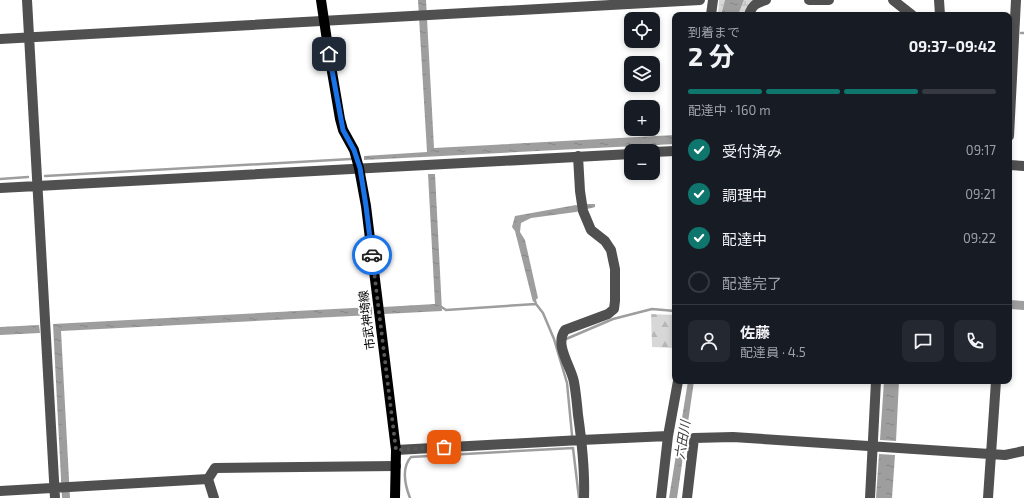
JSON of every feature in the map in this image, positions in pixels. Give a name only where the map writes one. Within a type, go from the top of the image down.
[{"type":"main road","name":"市武神埼線","points":[[321,0],[340,119],[343,130],[354,150],[360,168],[366,206],[396,450],[395,498]]},
{"type":"street","points":[[27,0],[56,487],[55,498]]},
{"type":"street","points":[[0,39],[700,0]]},
{"type":"street","points":[[711,12],[713,0]]},
{"type":"street","points":[[750,12],[751,8],[759,2],[766,0]]},
{"type":"street","points":[[810,0],[829,0]]},
{"type":"street","points":[[893,0],[908,12]]},
{"type":"street","points":[[939,0],[940,12]]},
{"type":"street","points":[[1012,24],[1016,0]]},
{"type":"street","points":[[660,152],[672,151]]},
{"type":"street","points":[[0,188],[624,154]]},
{"type":"street","points":[[578,156],[582,207],[591,230],[605,241],[611,250],[615,269],[616,300],[614,309],[608,314],[565,330],[561,335],[562,346],[574,381],[585,480],[584,498]]},
{"type":"street","points":[[1012,165],[1024,166]]},
{"type":"street","points":[[661,498],[668,436],[677,384]]},
{"type":"street","points":[[870,498],[876,384]]},
{"type":"street","points":[[988,498],[996,384]]},
{"type":"street","points":[[396,450],[668,436]]},
{"type":"street","points":[[687,498],[694,438],[733,437],[1005,455],[1024,451]]},
{"type":"street","points":[[214,498],[208,479],[215,468],[396,466]]},
{"type":"street","points":[[0,491],[208,479]]},
{"type":"green space","points":[[719,0],[725,0],[722,12],[718,12]]},
{"type":"green space","points":[[744,0],[756,0],[749,3],[747,12],[739,12]]},
{"type":"green space","points":[[651,314],[672,315],[672,348],[652,347]]},
{"type":"water","points":[[418,0],[426,0],[434,148],[672,135],[672,144],[624,144],[624,147],[364,160],[364,156],[427,152]]},
{"type":"water","points":[[725,0],[744,0],[739,12],[722,12]]},
{"type":"water","points":[[428,174],[435,174],[442,311],[384,314],[383,307],[435,304]]},
{"type":"water","points":[[585,204],[595,204],[595,207],[576,212],[531,218],[521,223],[520,232],[525,240],[538,298],[533,302],[515,231],[512,227],[515,216]]},
{"type":"water","points":[[1012,300],[1024,301],[1024,310],[1012,309]]},
{"type":"water","points":[[372,307],[372,315],[61,331],[70,498],[62,498],[53,324]]},
{"type":"water","points":[[39,325],[40,333],[0,335],[0,327]]},
{"type":"water","name":"六田川","points":[[688,384],[694,384],[677,498],[669,498]]},
{"type":"water","points":[[884,384],[899,384],[896,441],[880,440]]},
{"type":"water","points":[[879,454],[895,455],[892,498],[876,498]]},
{"type":"waterway","points":[[45,176],[351,159]]},
{"type":"waterway","points":[[0,179],[28,177]]},
{"type":"waterway","points":[[534,297],[536,304],[543,313],[554,339],[567,383],[572,435]]},
{"type":"waterway","points":[[440,306],[446,310],[536,304]]},
{"type":"waterway","points":[[566,339],[613,319],[652,309],[672,311]]},
{"type":"waterway","points":[[410,498],[405,482],[405,471],[411,457],[573,448],[579,498]]},
{"type":"way so far","points":[[372,255],[396,450],[444,447]]},
{"type":"route","points":[[329,54],[340,119],[343,130],[354,150],[360,168],[372,255]]}]
